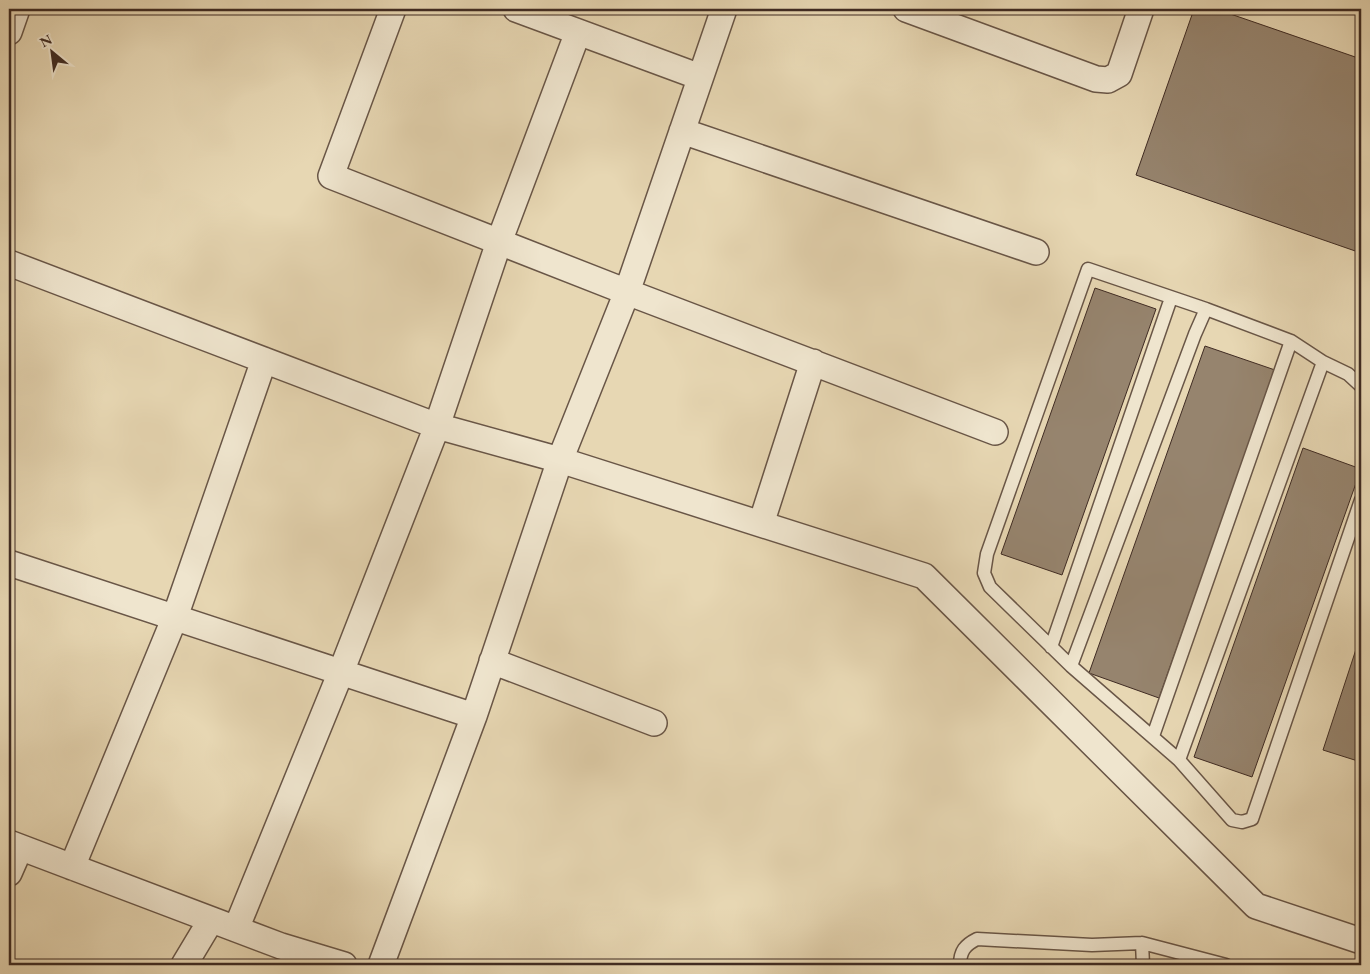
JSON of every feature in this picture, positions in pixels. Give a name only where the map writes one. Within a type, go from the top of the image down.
[{"type":"street","points":[[9,32],[17,9]]},
{"type":"street","points":[[393,9],[331,176],[627,292],[995,432]]},
{"type":"street","points":[[516,9],[700,77]]},
{"type":"street","points":[[380,965],[474,716],[560,460],[627,292],[724,9]]},
{"type":"street","points":[[906,9],[1096,79],[1108,80],[1119,74],[1141,9]]},
{"type":"street","points":[[236,929],[437,426],[498,242],[578,32]]},
{"type":"street","points":[[682,131],[1036,252]]},
{"type":"street","points":[[9,263],[437,426],[560,460],[924,576],[1256,906],[1361,941]]},
{"type":"street","points":[[72,867],[175,617],[264,360]]},
{"type":"street","points":[[761,524],[813,362]]},
{"type":"street","points":[[9,563],[474,716]]},
{"type":"street","points":[[492,661],[654,723]]},
{"type":"street","points":[[9,872],[14,845],[280,946],[344,965]]},
{"type":"street","points":[[184,965],[211,920]]},
{"type":"lane","points":[[1361,386],[1348,374],[1323,362],[1291,341],[1206,309],[1088,269],[987,554],[984,573],[990,587],[1051,647],[1179,760],[1232,820],[1242,822],[1252,818],[1361,500]]},
{"type":"lane","points":[[1051,647],[1171,298]]},
{"type":"lane","points":[[1071,666],[1188,351],[1206,309]]},
{"type":"lane","points":[[1153,736],[1291,341]]},
{"type":"lane","points":[[1179,760],[1323,362]]},
{"type":"lane","points":[[960,965],[960,955],[966,944],[977,939],[1092,945],[1142,943],[1226,965]]},
{"type":"lane","points":[[1142,943],[1143,965]]},
{"type":"building","points":[[1194,9],[1216,9],[1361,59],[1361,253],[1136,175]]},
{"type":"building","points":[[1095,288],[1156,309],[1062,575],[1001,554]]},
{"type":"building","points":[[1205,346],[1275,370],[1159,698],[1089,673]]},
{"type":"building","points":[[1303,448],[1361,469],[1252,777],[1194,757]]},
{"type":"building","points":[[1361,634],[1361,762],[1323,750]]},
{"type":"building","points":[[983,961],[1113,965],[983,965]]}]
